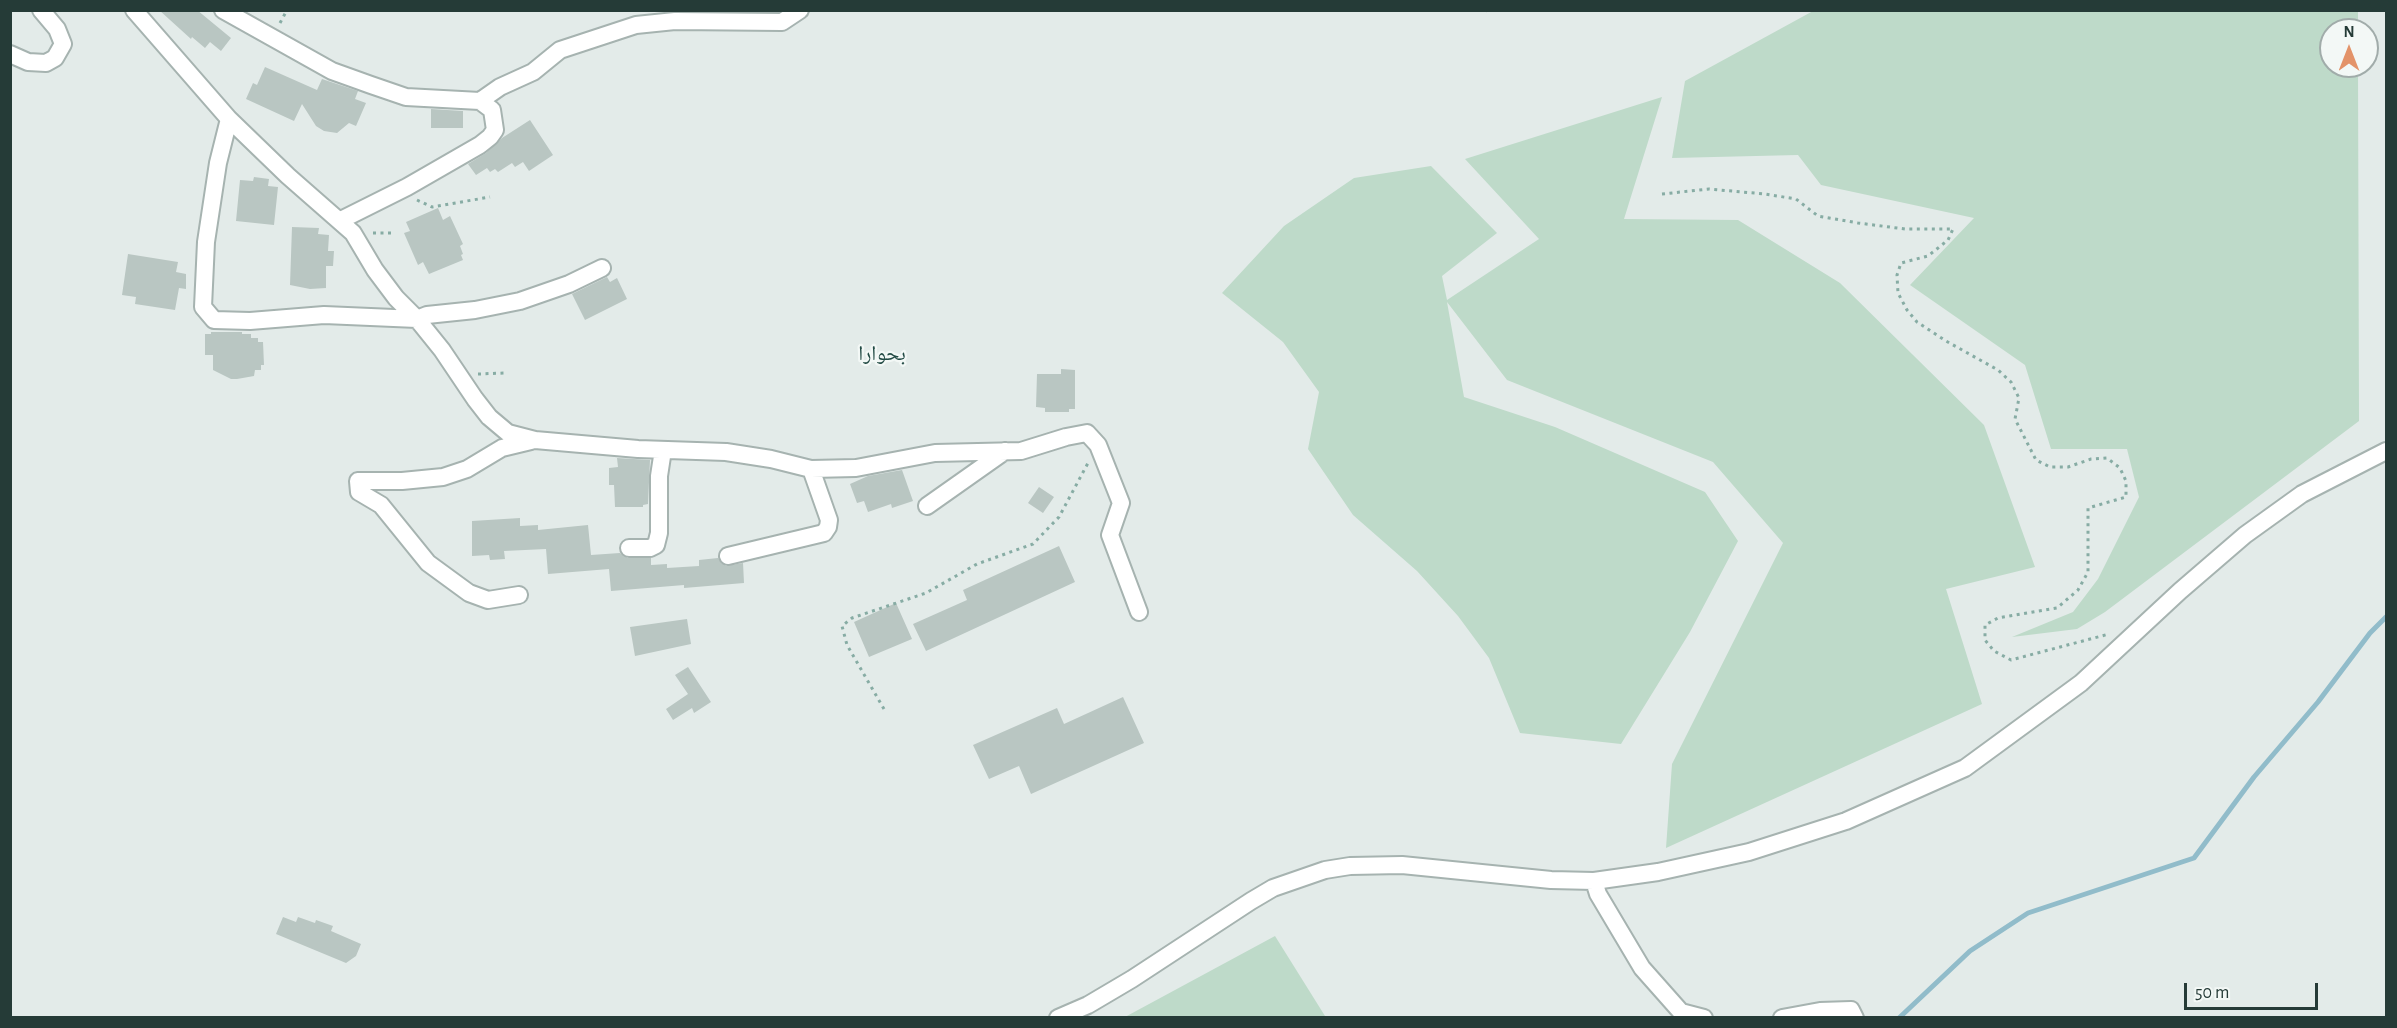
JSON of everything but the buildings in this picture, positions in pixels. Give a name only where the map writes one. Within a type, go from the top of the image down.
[{"type":"street","points":[[10,54],[28,62],[46,63],[55,58],[63,44],[57,29],[41,10]]},
{"type":"street","points":[[134,10],[229,119],[288,176],[341,220],[353,233],[375,270],[396,298],[417,319],[442,350],[482,408],[508,433],[535,440],[663,450],[726,452],[771,459],[811,469],[856,468],[934,453],[1021,451],[1087,433],[1098,446],[1121,503],[1110,535],[1139,612]]},
{"type":"street","points":[[223,10],[332,70],[371,85],[406,97],[480,101],[492,110],[495,130],[490,137],[407,187],[341,220]]},
{"type":"street","points":[[480,101],[500,87],[532,72],[560,51],[636,24],[675,21],[782,22],[800,10]]},
{"type":"street","points":[[229,119],[218,163],[206,242],[203,307],[214,320],[250,321],[324,315],[417,319],[427,315],[475,310],[520,301],[569,284],[602,268]]},
{"type":"street","points":[[519,595],[488,600],[469,593],[428,563],[381,505],[359,492],[358,481],[402,481],[443,477],[467,469],[502,448],[535,440]]},
{"type":"street","points":[[629,548],[650,549],[656,545],[659,533],[659,476],[663,450]]},
{"type":"street","points":[[927,506],[1005,451]]},
{"type":"street","points":[[1058,1017],[1088,1005],[1132,980],[1274,888],[1325,870],[1350,866],[1402,865],[1551,880],[1594,881],[1658,872],[1749,852],[1846,821],[1965,768],[2081,683],[2180,591],[2245,535],[2302,494],[2386,451]]},
{"type":"street","points":[[728,556],[824,532],[829,520],[811,469]]},
{"type":"street","points":[[1594,881],[1598,894],[1642,968],[1681,1012],[1704,1017]]},
{"type":"street","points":[[1782,1017],[1820,1011],[1853,1014]]},
{"type":"path","points":[[407,187],[414,198],[432,207],[490,197]]},
{"type":"path","points":[[1662,194],[1709,189],[1765,194],[1796,199],[1818,216],[1848,222],[1905,229],[1953,228],[1948,240],[1928,256],[1901,263],[1896,275],[1898,293],[1907,310],[1917,322],[1998,370],[2011,382],[2019,398],[2015,419],[2036,460],[2050,467],[2068,467],[2091,459],[2107,458],[2120,468],[2126,481],[2127,496],[2088,508],[2088,572],[2078,590],[2057,608],[1998,618],[1985,625],[1985,640],[1994,651],[2011,660],[2114,633]]},
{"type":"path","points":[[458,374],[505,373]]},
{"type":"path","points":[[884,709],[847,645],[842,626],[852,618],[926,593],[977,564],[1033,544],[1059,518],[1098,446]]},
{"type":"green space","points":[[1813,11],[2358,11],[2358,18],[2319,18],[2319,78],[2358,78],[2359,421],[2105,612],[2077,629],[2012,637],[2073,612],[2098,579],[2139,497],[2127,449],[2051,449],[2025,365],[1910,285],[1974,218],[1821,185],[1798,155],[1672,158],[1685,81]]},
{"type":"green space","points":[[1662,97],[1624,219],[1738,220],[1840,283],[1984,425],[2035,567],[1946,589],[1982,704],[1666,848],[1672,764],[1783,543],[1713,462],[1507,380],[1447,302],[1464,397],[1555,427],[1705,492],[1738,541],[1690,632],[1621,744],[1520,733],[1489,658],[1458,616],[1417,571],[1353,515],[1308,449],[1319,392],[1283,342],[1222,293],[1284,226],[1354,178],[1431,166],[1497,233],[1442,276],[1447,300],[1539,239],[1465,159]]},
{"type":"green space","points":[[1275,936],[1324,1017],[1125,1017]]},
{"type":"waterway","points":[[1899,1018],[1970,951],[2028,913],[2194,858],[2254,777],[2318,702],[2370,633],[2386,617]]},
{"type":"district","name":"بحوارا","points":[[882,354]]}]
